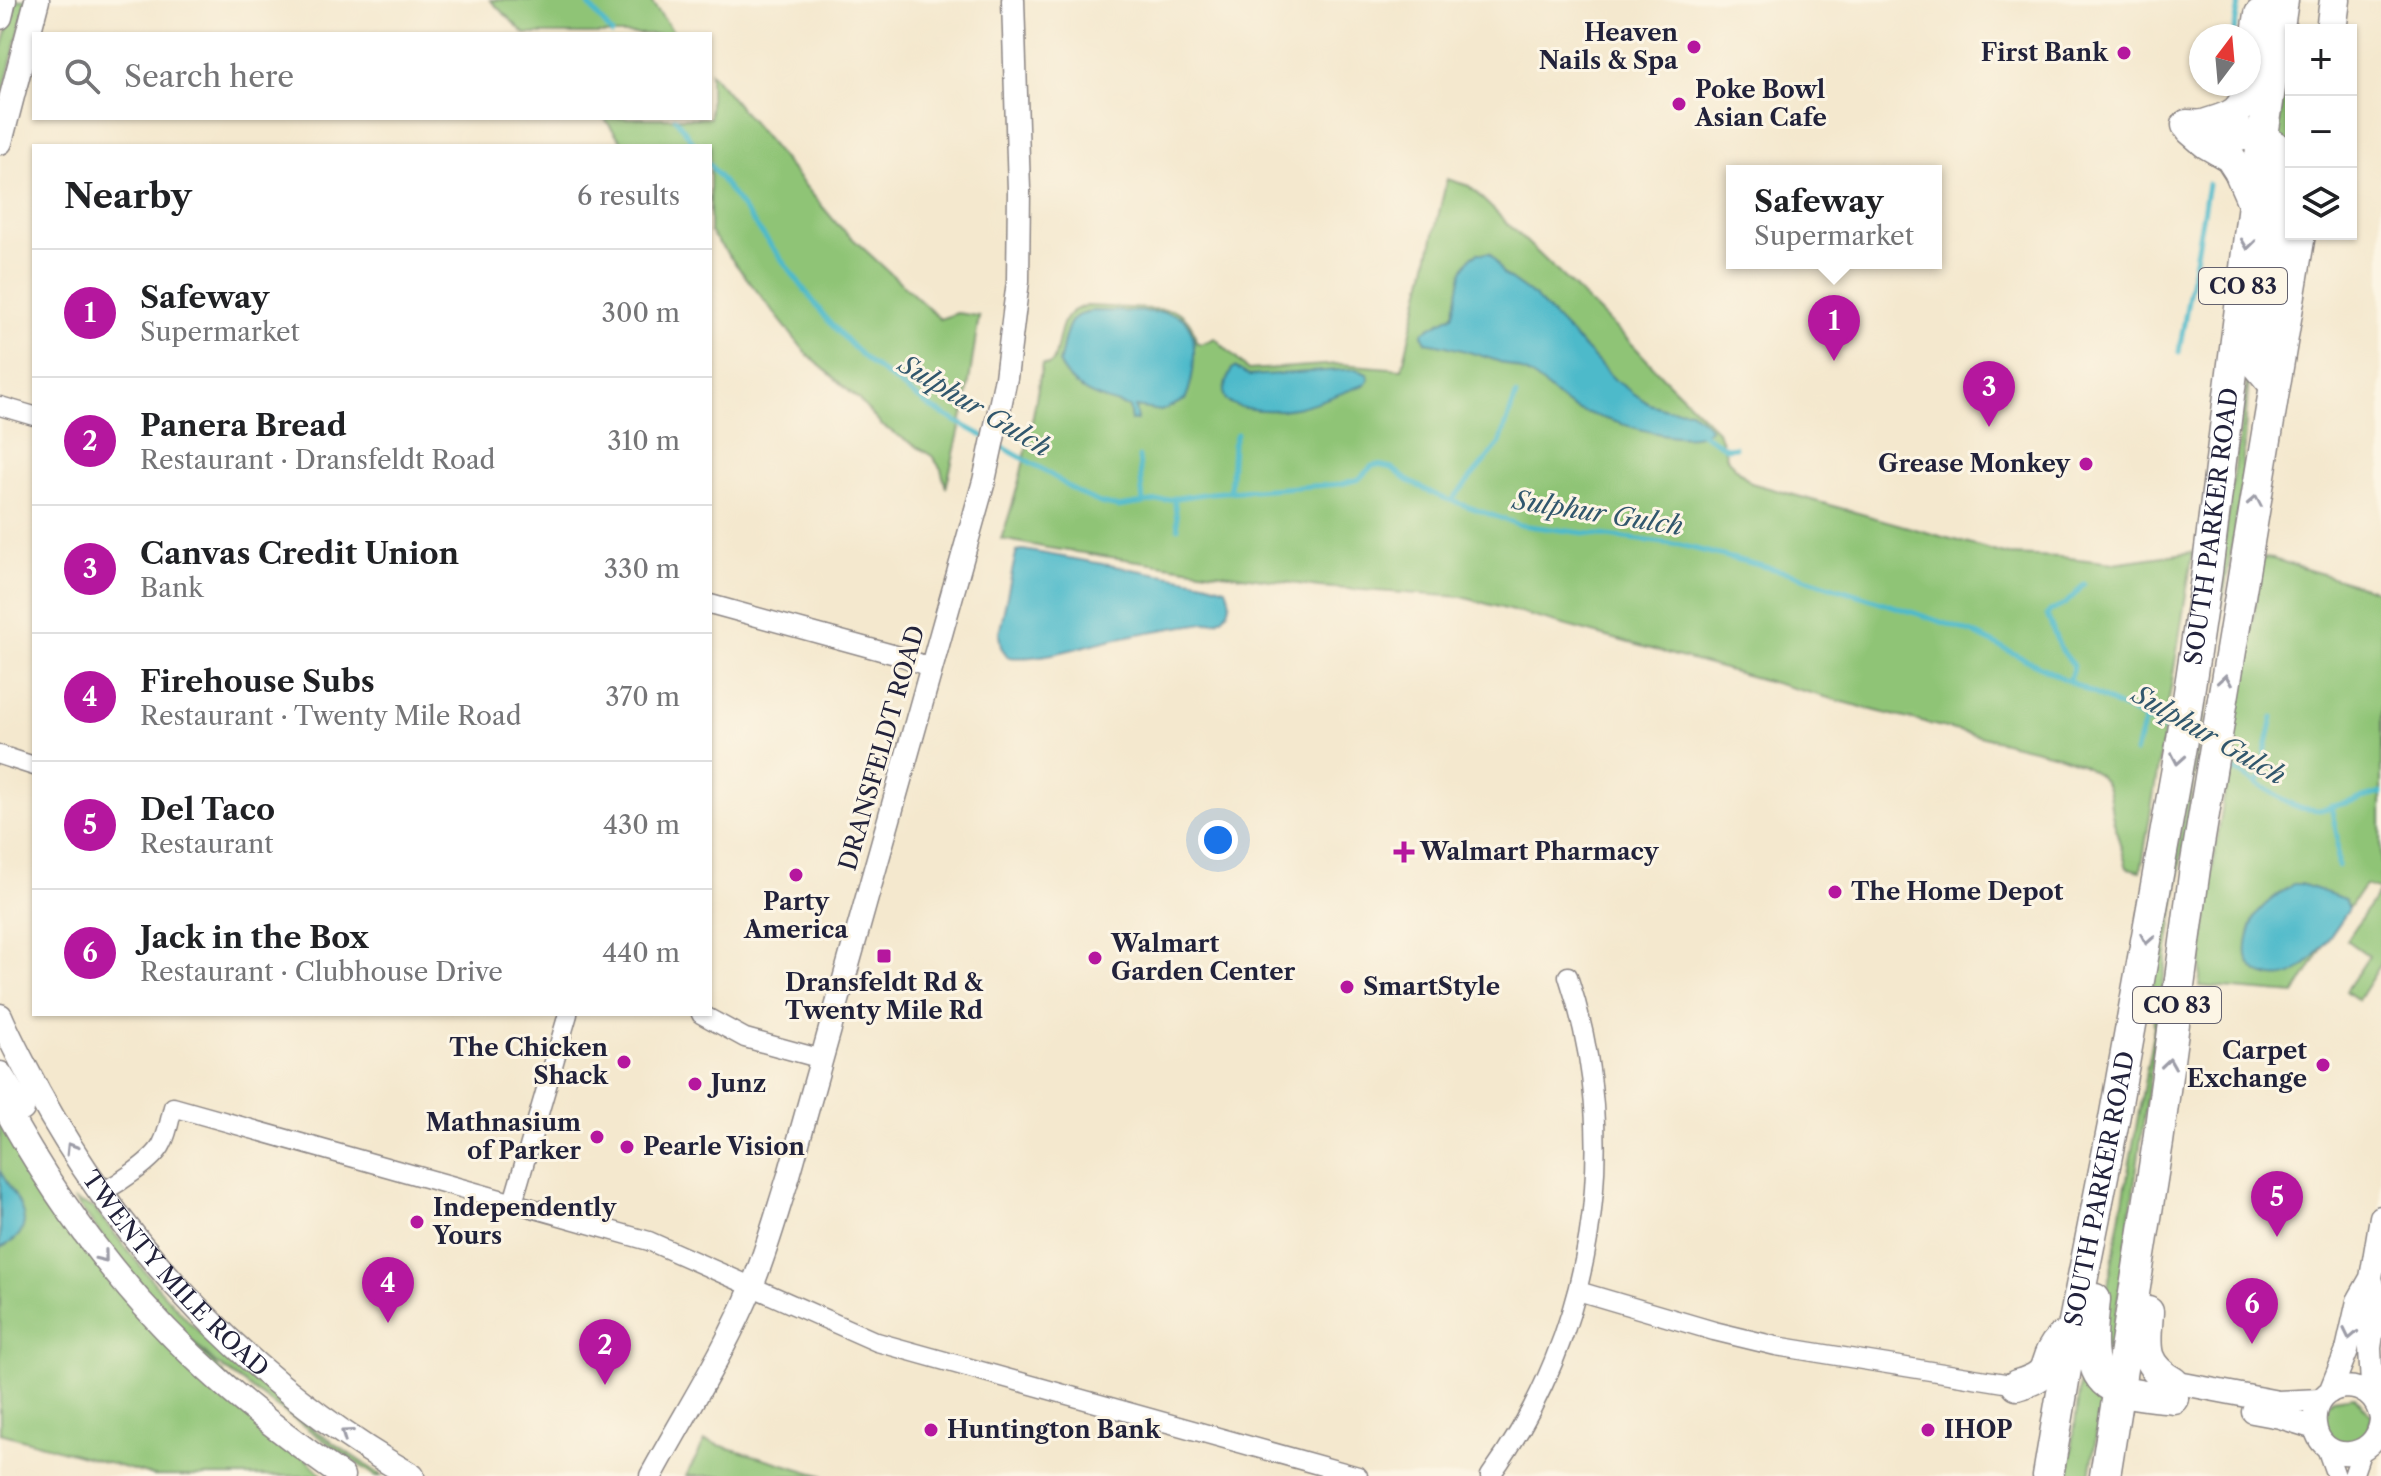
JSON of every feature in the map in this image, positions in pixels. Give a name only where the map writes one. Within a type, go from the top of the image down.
[{"type":"highway","points":[[2258,24],[2262,0]]},
{"type":"highway","name":"SOUTH PARKER ROAD","points":[[2048,1476],[2161,862],[2207,572],[2253,204],[2283,0]]},
{"type":"highway","points":[[2332,24],[2335,0]]},
{"type":"highway","points":[[2203,125],[2238,111],[2244,105],[2246,96]]},
{"type":"highway","points":[[2253,204],[2243,178],[2230,157],[2200,139],[2187,125],[2203,125],[2264,141],[2274,144],[2284,154],[2257,364],[2275,385]]},
{"type":"highway","name":"SOUTH PARKER ROAD","points":[[2105,1476],[2158,1142],[2195,868],[2299,240]]},
{"type":"highway","points":[[2158,1142],[2146,1350],[2148,1360],[2173,1390]]},
{"type":"highway","points":[[2104,1173],[2092,1348],[2096,1368],[2103,1379],[2119,1390],[2173,1390]]},
{"type":"highway","name":"CO 83","points":[[2017,1385],[2041,1375],[2051,1349],[2073,1327]]},
{"type":"highway","points":[[2017,1385],[2031,1396],[2040,1410],[2040,1421],[2054,1435]]},
{"type":"highway","points":[[2125,1476],[2138,1415],[2173,1390]]},
{"type":"main road","points":[[0,17],[4,0]]},
{"type":"main road","points":[[0,142],[37,0]]},
{"type":"main road","name":"TWENTY MILE ROAD","points":[[0,1016],[47,1109],[101,1193],[157,1264],[224,1335],[268,1374],[324,1419],[412,1476]]},
{"type":"main road","points":[[0,1074],[72,1189],[85,1197],[101,1193]]},
{"type":"main road","name":"TWENTY MILE ROAD","points":[[0,1098],[62,1203],[143,1303],[190,1354],[231,1392],[342,1476]]},
{"type":"street","name":"DRANSFELDT ROAD","points":[[651,1476],[752,1287],[789,1175],[997,428],[1012,337],[1019,249],[1013,0]]},
{"type":"street","points":[[0,406],[32,415]]},
{"type":"street","points":[[712,605],[903,657],[931,668]]},
{"type":"street","points":[[0,755],[32,765]]},
{"type":"street","points":[[1490,1476],[1514,1441],[1547,1378],[1566,1331],[1578,1291],[1592,1210],[1596,1143],[1587,1053],[1568,976]]},
{"type":"street","points":[[513,1202],[567,1016]]},
{"type":"street","points":[[704,1016],[745,1038],[822,1059]]},
{"type":"street","points":[[101,1193],[159,1150],[173,1107],[649,1241],[877,1342],[1358,1476]]},
{"type":"street","points":[[2336,1476],[2320,1437],[2315,1414],[2347,1350],[2358,1301],[2371,1278],[2381,1217]]},
{"type":"street","points":[[2353,1476],[2362,1450],[2376,1437],[2379,1414],[2372,1385],[2370,1348],[2377,1301],[2371,1278]]},
{"type":"street","points":[[1578,1291],[1776,1346],[2017,1385]]},
{"type":"street","points":[[2173,1390],[2278,1402],[2325,1396],[2342,1387],[2355,1387],[2367,1393],[2379,1414]]},
{"type":"street","points":[[2173,1390],[2280,1417],[2320,1437],[2343,1453],[2362,1450]]},
{"type":"green space","points":[[15,0],[27,0],[0,104],[0,57]]},
{"type":"green space","points":[[490,0],[650,0],[674,32],[523,32]]},
{"type":"green space","points":[[712,74],[837,224],[940,319],[957,313],[979,316],[966,402],[946,488],[941,469],[932,456],[881,425],[859,400],[807,354],[712,235],[712,144],[624,144],[606,120],[712,120]]},
{"type":"green space","points":[[2285,82],[2285,161],[2277,138]]},
{"type":"green space","points":[[1447,179],[1469,186],[1634,346],[1718,431],[1728,460],[1751,483],[2008,555],[2114,563],[2193,552],[2141,871],[2127,868],[2105,783],[2084,766],[2057,755],[1876,711],[1462,597],[1319,587],[1001,539],[1021,474],[1042,364],[1053,362],[1062,327],[1070,313],[1087,306],[1173,310],[1189,322],[1196,342],[1201,344],[1215,338],[1248,370],[1340,364],[1402,369]]},
{"type":"green space","points":[[2251,351],[2240,497],[2181,858],[2109,1363],[2098,1342],[2154,1027],[2153,983],[2198,734]]},
{"type":"green space","points":[[2263,558],[2381,592],[2381,964],[2358,1000],[2346,991],[2369,956],[2347,940],[2380,890],[2365,885],[2295,994],[2199,986],[2212,871]]},
{"type":"green space","points":[[0,1119],[41,1188],[323,1476],[154,1476],[0,1433]]},
{"type":"green space","points":[[75,1201],[94,1208],[155,1284],[192,1325],[240,1370],[316,1431],[382,1476],[376,1476],[347,1457],[214,1362],[126,1267]]},
{"type":"green space","points":[[2083,1374],[2099,1386],[2102,1399],[2090,1476],[2069,1476],[2080,1383]]},
{"type":"green space","points":[[2354,1396],[2372,1415],[2367,1435],[2349,1445],[2329,1438],[2323,1410],[2333,1399]]},
{"type":"green space","points":[[705,1441],[824,1476],[686,1476]]},
{"type":"water","points":[[1478,253],[1490,253],[1503,274],[1535,297],[1615,380],[1649,404],[1666,409],[1690,410],[1710,429],[1699,435],[1684,436],[1626,425],[1572,407],[1533,377],[1511,366],[1426,342],[1422,335],[1424,331],[1453,315],[1466,264]]},
{"type":"water","points":[[1094,311],[1163,312],[1182,318],[1192,334],[1194,345],[1193,369],[1185,400],[1161,411],[1135,407],[1137,420],[1131,421],[1129,407],[1088,393],[1071,381],[1059,363],[1068,329],[1076,316]]},
{"type":"water","points":[[1235,367],[1249,376],[1356,369],[1369,378],[1366,384],[1322,401],[1293,408],[1262,410],[1236,406],[1226,399],[1225,384]]},
{"type":"water","points":[[1017,551],[1205,582],[1226,588],[1229,607],[1226,615],[1217,621],[1130,635],[1049,655],[1008,657],[1001,647],[999,634]]},
{"type":"water","points":[[2293,884],[2345,899],[2349,909],[2326,943],[2305,966],[2284,977],[2263,974],[2256,971],[2248,960],[2247,950],[2255,917],[2272,899]]},
{"type":"water","points":[[0,1171],[19,1204],[24,1223],[21,1232],[0,1248]]},
{"type":"waterway","name":"Sulphur Gulch","points":[[585,0],[610,32]]},
{"type":"waterway","points":[[2235,24],[2240,0]]},
{"type":"waterway","name":"Sulphur Gulch","points":[[676,120],[694,144]]},
{"type":"waterway","name":"Sulphur Gulch","points":[[712,168],[829,322],[853,347],[930,407],[985,437]]},
{"type":"waterway","points":[[2179,352],[2208,184]]},
{"type":"waterway","points":[[1452,500],[1500,443],[1516,395]]},
{"type":"waterway","points":[[1701,433],[1726,448],[1735,447]]},
{"type":"waterway","points":[[1230,492],[1233,445],[1237,434]]},
{"type":"waterway","name":"Sulphur Gulch","points":[[997,444],[1078,493],[1118,507],[1210,493],[1341,484],[1359,479],[1372,466],[1392,468],[1407,480],[1438,496],[1520,525],[1680,545],[1790,573],[1915,613],[1973,633],[2172,733]]},
{"type":"waterway","points":[[1139,457],[1143,503]]},
{"type":"waterway","points":[[1174,498],[1178,528]]},
{"type":"waterway","points":[[2069,680],[2074,666],[2060,648],[2047,615],[2069,600],[2084,584]]},
{"type":"waterway","points":[[2256,784],[2265,771],[2265,752],[2273,718]]},
{"type":"waterway","points":[[2135,753],[2145,719]]},
{"type":"waterway","name":"Sulphur Gulch","points":[[2222,763],[2298,808],[2320,810],[2381,793]]},
{"type":"waterway","points":[[2331,806],[2337,836],[2338,866]]},
{"type":"place","name":"Heaven Nails & Spa","points":[[1694,47]]},
{"type":"place","name":"First Bank","points":[[2124,53]]},
{"type":"place","name":"Poke Bowl Asian Cafe","points":[[1679,104]]},
{"type":"place","name":"Safeway","points":[[1834,361]]},
{"type":"place","name":"Canvas Credit Union","points":[[1989,427]]},
{"type":"place","name":"Grease Monkey","points":[[2086,464]]},
{"type":"place","name":"Walmart Pharmacy","points":[[1404,852]]},
{"type":"place","name":"Party America","points":[[796,875]]},
{"type":"place","name":"The Home Depot","points":[[1835,892]]},
{"type":"place","name":"Dransfeldt Rd & Twenty Mile Rd","points":[[884,956]]},
{"type":"place","name":"Walmart Garden Center","points":[[1095,958]]},
{"type":"place","name":"SmartStyle","points":[[1347,987]]},
{"type":"place","name":"The Chicken Shack","points":[[624,1062]]},
{"type":"place","name":"Carpet Exchange","points":[[2323,1065]]},
{"type":"place","name":"Junz","points":[[695,1084]]},
{"type":"place","name":"Mathnasium of Parker","points":[[597,1137]]},
{"type":"place","name":"Pearle Vision","points":[[627,1147]]},
{"type":"place","name":"Independently Yours","points":[[417,1222]]},
{"type":"place","name":"Del Taco","points":[[2277,1237]]},
{"type":"place","name":"Firehouse Subs","points":[[388,1323]]},
{"type":"place","name":"Jack in the Box","points":[[2252,1344]]},
{"type":"place","name":"Panera Bread","points":[[605,1385]]},
{"type":"place","name":"Huntington Bank","points":[[931,1430]]},
{"type":"place","name":"IHOP","points":[[1928,1430]]}]
